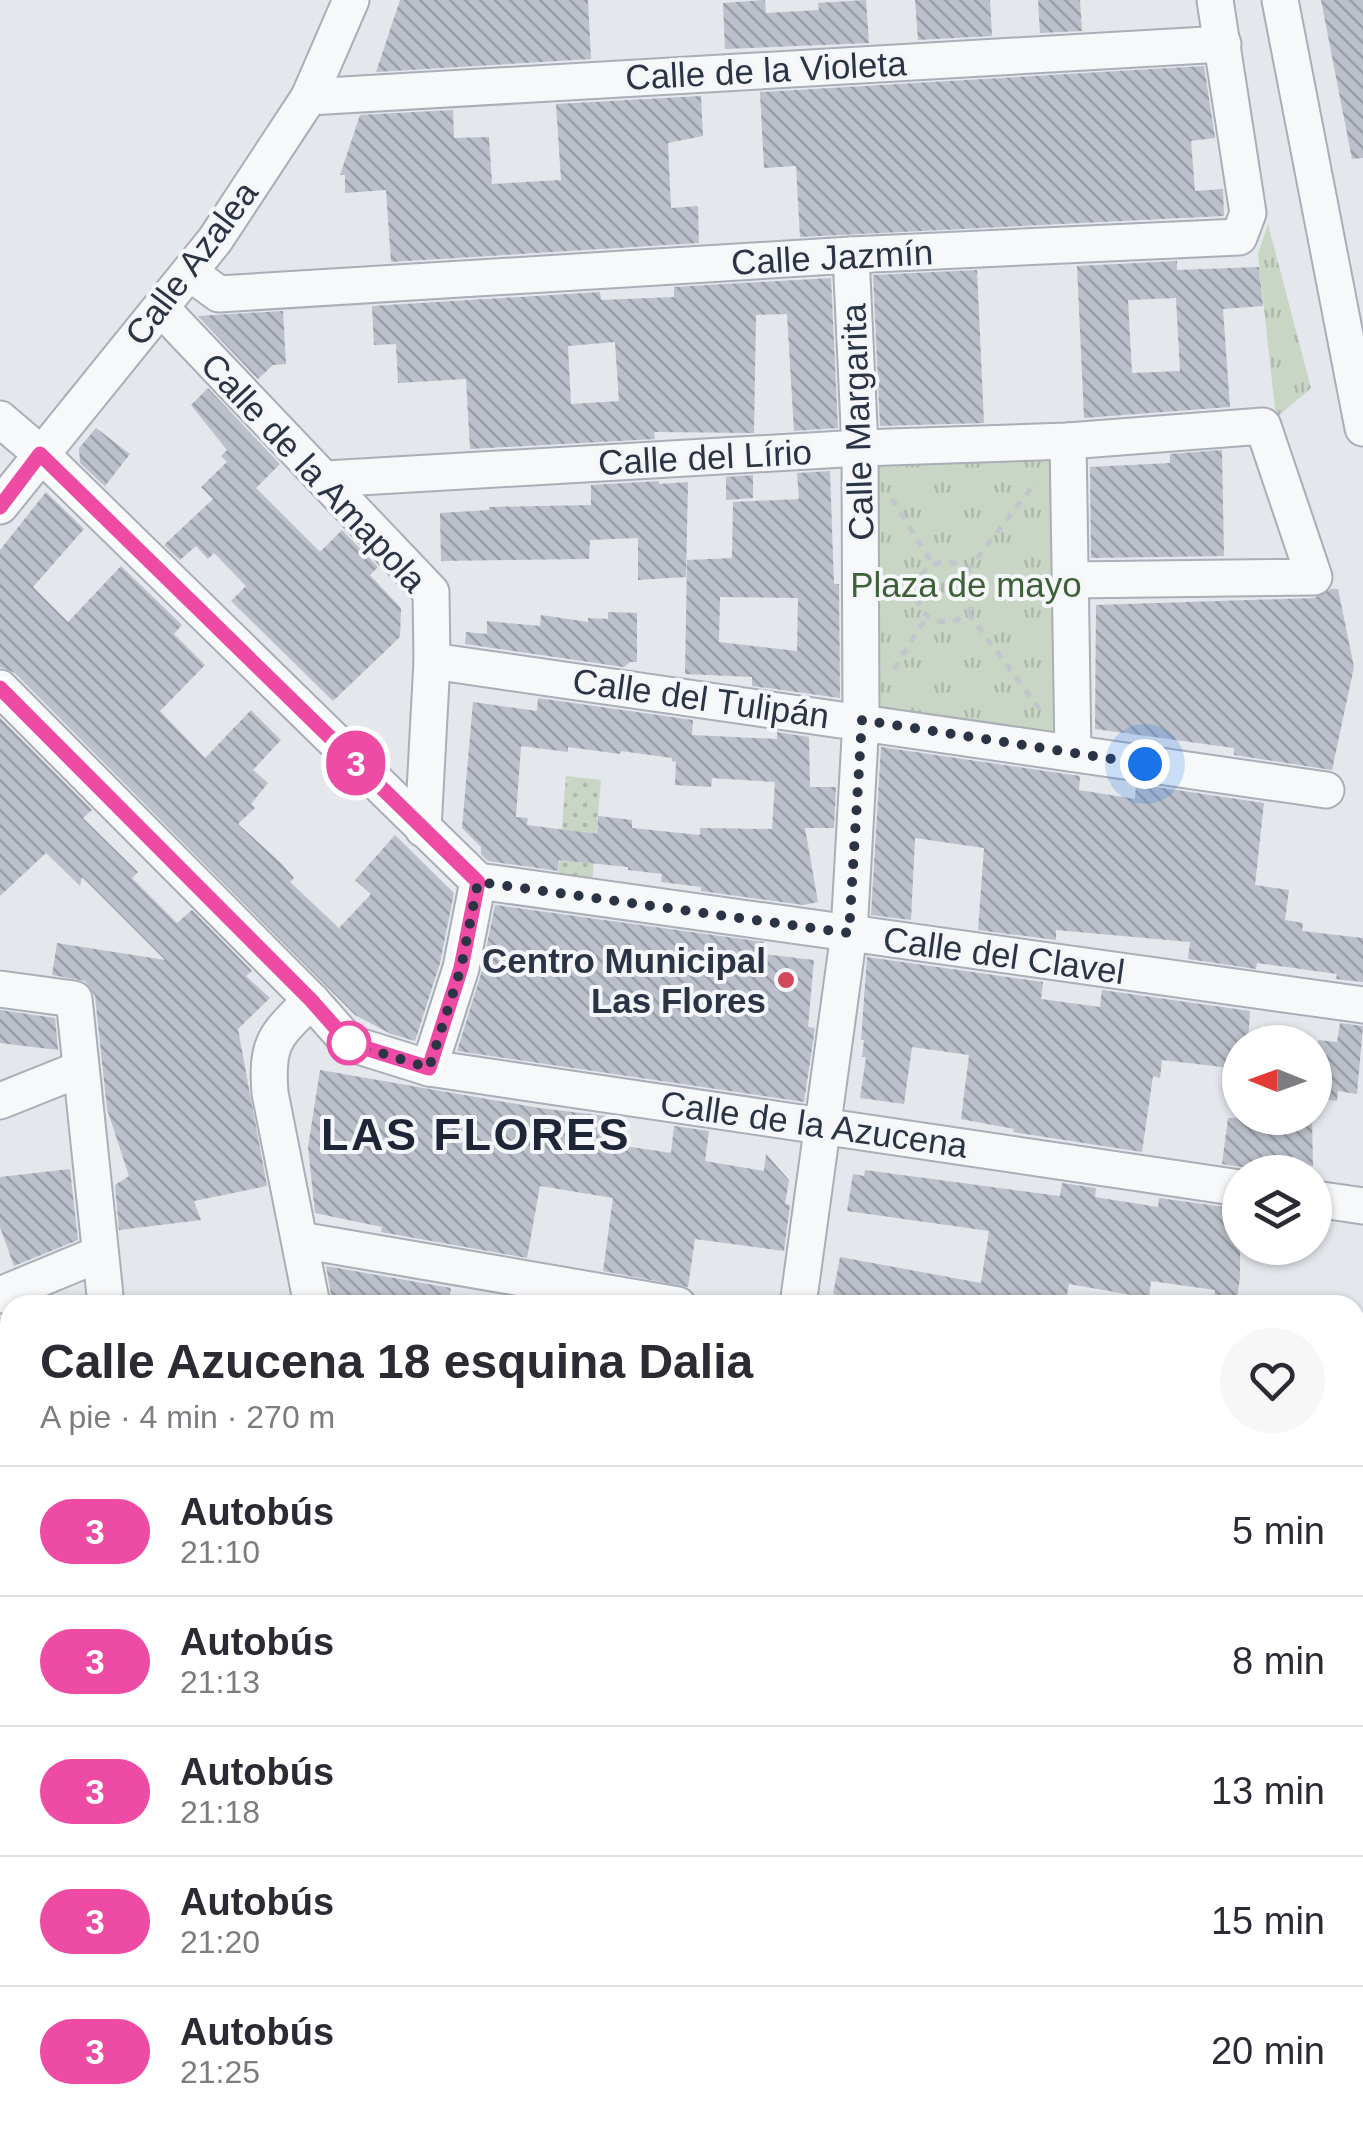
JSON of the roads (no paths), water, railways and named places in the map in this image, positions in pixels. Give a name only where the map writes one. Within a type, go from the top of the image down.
[{"type":"street","name":"Calle Azalea","points":[[0,506],[190,273],[309,97],[351,0]]},
{"type":"street","name":"Calle Jazmín","points":[[190,273],[219,294],[851,256],[1239,238],[1248,213],[1216,0]]},
{"type":"street","points":[[1280,0],[1363,428]]},
{"type":"street","name":"Calle de la Violeta","points":[[309,97],[1223,44]]},
{"type":"street","name":"Calle Margarita","points":[[799,1295],[849,933],[862,720],[860,448],[851,256]]},
{"type":"street","name":"Calle de la Amapola","points":[[162,308],[431,592],[432,661],[423,830]]},
{"type":"street","points":[[0,419],[478,882],[461,968],[429,1068]]},
{"type":"street","name":"Calle del Lírio","points":[[326,479],[860,448],[1068,441],[1263,426],[1314,577],[1070,580]]},
{"type":"street","points":[[1068,441],[1073,753]]},
{"type":"street","name":"Calle del Tulipán","points":[[432,661],[862,720],[1326,790]]},
{"type":"street","name":"Calle de la Azucena","points":[[0,688],[311,1000],[349,1043],[429,1068],[1222,1185]]},
{"type":"street","name":"Calle del Clavel","points":[[478,882],[1363,1005]]},
{"type":"street","points":[[0,989],[74,1000],[105,1295]]},
{"type":"street","points":[[310,1295],[270,1093],[268,1064],[275,1037],[311,1000]]},
{"type":"street","points":[[0,1100],[80,1069]]},
{"type":"street","points":[[1332,1201],[1363,1206]]},
{"type":"street","points":[[300,1240],[620,1295]]},
{"type":"street","points":[[0,1295],[100,1254]]},
{"type":"place","name":"Centro Municipal Las Flores","points":[[786,980]]},
{"type":"district","name":"LAS FLORES","points":[[476,1134]]},
{"type":"park label","name":"Plaza de mayo","points":[[966,584]]}]
